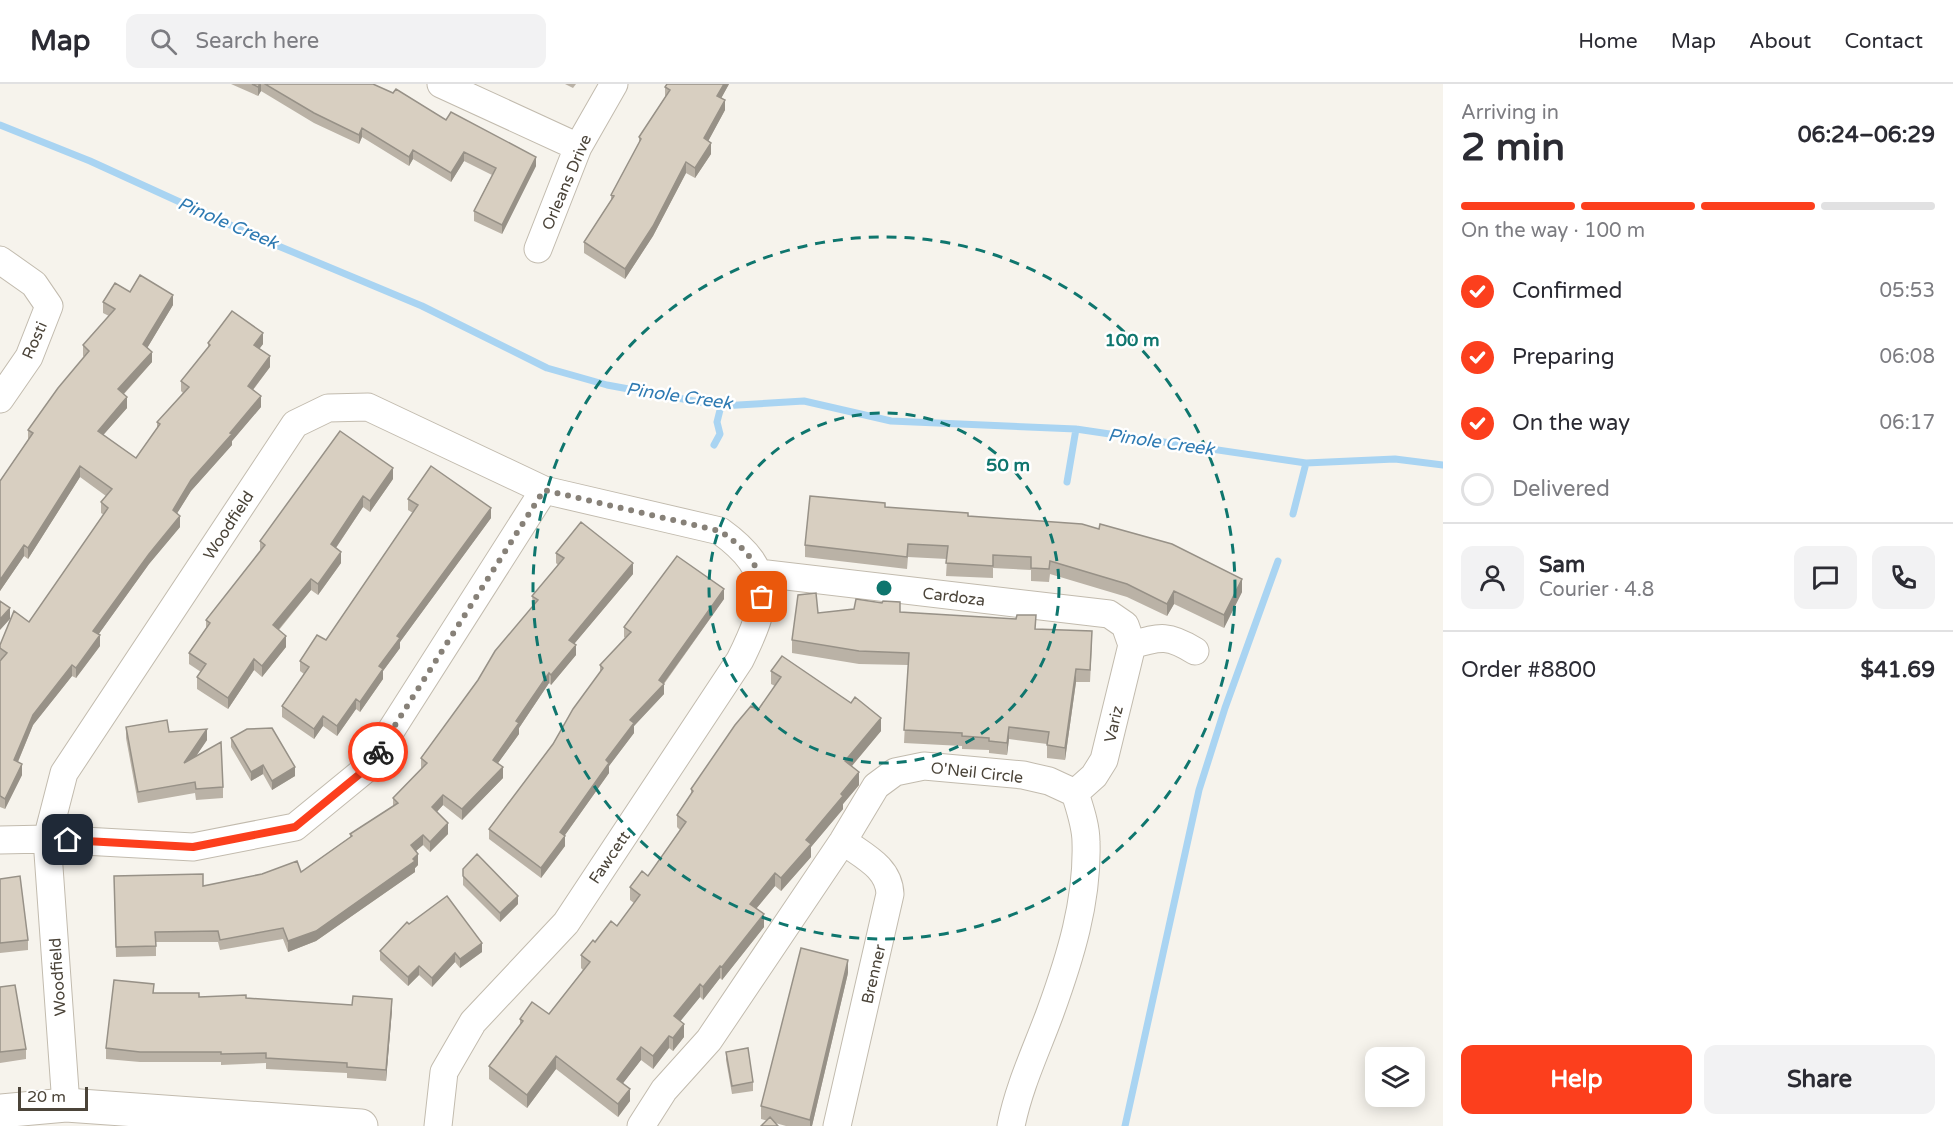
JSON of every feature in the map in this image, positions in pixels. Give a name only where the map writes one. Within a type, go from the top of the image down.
[{"type":"street","points":[[441,84],[578,147]]},
{"type":"street","name":"Orleans Drive","points":[[538,249],[578,147],[614,84]]},
{"type":"street","name":"Rosti","points":[[0,260],[34,284],[49,306],[29,357],[0,399]]},
{"type":"street","name":"Woodfield","points":[[66,1105],[47,838],[64,773],[295,424],[328,408],[368,407],[544,490],[720,531],[742,547],[760,573]]},
{"type":"street","points":[[0,840],[47,838],[193,847],[295,827],[367,768],[544,490]]},
{"type":"street","name":"Cardoza","points":[[760,573],[1108,614],[1125,625],[1132,645]]},
{"type":"street","name":"Fawcett","points":[[438,1126],[444,1072],[473,1022],[566,923],[740,660],[758,622],[762,597],[760,573]]},
{"type":"street","points":[[1132,645],[1155,637],[1174,639],[1195,651]]},
{"type":"street","name":"Variz","points":[[1075,793],[1094,776],[1104,760],[1132,645]]},
{"type":"street","name":"O'Neil Circle","points":[[641,1126],[664,1090],[709,1040],[843,841],[876,786],[896,772],[924,766],[1023,775],[1049,781],[1075,793]]},
{"type":"street","points":[[1011,1126],[1018,1092],[1050,1013],[1080,921],[1086,842],[1075,793]]},
{"type":"street","name":"Brenner","points":[[837,1126],[890,894],[889,881],[883,870],[843,841]]},
{"type":"street","points":[[0,1111],[66,1105],[361,1126]]},
{"type":"building","points":[[265,84],[373,84],[393,93],[396,89],[446,120],[451,112],[536,157],[502,225],[474,211],[496,168],[464,152],[451,173],[413,150],[409,157],[362,128],[359,135],[314,113]]},
{"type":"building","points":[[667,84],[724,84],[717,96],[725,100],[704,138],[711,143],[695,168],[686,162],[653,226],[625,269],[584,242],[614,196],[611,195],[641,139],[639,137],[670,90],[665,87]]},
{"type":"building","points":[[140,275],[173,295],[143,344],[152,352],[118,389],[127,397],[98,431],[136,458],[160,424],[157,422],[189,387],[181,381],[210,345],[208,343],[232,311],[263,333],[254,345],[270,356],[248,386],[261,396],[230,433],[232,434],[191,480],[173,510],[180,516],[93,631],[100,635],[76,668],[72,665],[33,715],[14,760],[22,764],[5,799],[0,796],[0,661],[7,653],[0,648],[0,645],[14,611],[29,622],[108,508],[101,502],[112,489],[80,466],[28,548],[24,545],[0,580],[0,481],[33,433],[28,430],[58,388],[89,351],[83,345],[115,309],[103,302],[115,283],[130,292]]},
{"type":"building","points":[[340,431],[393,468],[370,501],[363,496],[331,544],[341,552],[318,584],[311,579],[273,625],[286,636],[262,666],[254,659],[228,698],[197,677],[206,664],[189,653],[210,623],[206,620],[265,545],[260,541]]},
{"type":"building","points":[[431,466],[491,508],[397,636],[400,638],[379,666],[383,669],[360,702],[356,699],[337,726],[323,716],[314,729],[282,706],[309,667],[300,661],[317,635],[326,640],[418,505],[408,499]]},
{"type":"building","points":[[810,496],[885,503],[885,507],[968,513],[968,516],[1082,524],[1099,529],[1100,524],[1172,544],[1242,579],[1224,615],[1174,591],[1167,604],[1127,584],[1050,561],[1049,569],[1031,568],[1031,557],[993,555],[993,566],[946,563],[948,546],[908,544],[907,557],[805,545]]},
{"type":"building","points":[[581,522],[633,563],[569,640],[576,645],[551,675],[549,673],[516,721],[519,723],[493,760],[503,767],[462,809],[443,795],[432,807],[448,823],[430,842],[423,835],[411,845],[418,854],[413,859],[415,861],[316,931],[288,941],[283,928],[220,940],[218,931],[155,932],[156,946],[116,947],[114,876],[203,874],[203,886],[262,874],[297,861],[301,872],[352,836],[350,834],[398,803],[393,798],[427,763],[421,758],[478,680],[495,651],[538,600],[532,596],[564,558],[556,553]]},
{"type":"building","points":[[677,556],[724,589],[659,680],[664,684],[630,720],[634,723],[606,760],[609,763],[560,832],[565,836],[541,868],[489,829],[553,744],[573,709],[603,668],[600,665],[631,632],[624,627]]},
{"type":"building","points":[[816,593],[818,613],[854,609],[856,599],[882,603],[883,601],[900,602],[900,612],[1016,619],[1017,615],[1036,615],[1035,629],[1092,631],[1090,670],[1076,669],[1065,748],[1047,745],[1049,732],[1009,727],[1007,743],[989,741],[989,738],[962,736],[962,733],[904,730],[909,653],[859,651],[792,640],[798,595]]},
{"type":"building","points":[[0,601],[10,608],[0,619]]},
{"type":"building","points":[[782,656],[851,703],[855,697],[881,718],[845,761],[859,772],[841,794],[843,796],[806,840],[811,844],[781,878],[775,873],[750,904],[764,914],[722,967],[720,966],[703,987],[700,984],[674,1016],[684,1024],[673,1038],[669,1036],[653,1056],[641,1047],[617,1079],[630,1089],[618,1104],[556,1056],[527,1095],[489,1066],[523,1021],[520,1019],[532,1002],[549,1014],[590,962],[581,955],[593,940],[595,942],[611,921],[617,926],[640,895],[630,887],[642,871],[648,876],[686,822],[677,815],[693,791],[691,789],[735,725],[751,706],[758,710],[781,677],[771,671]]},
{"type":"building","points":[[167,720],[169,732],[207,729],[184,763],[221,742],[223,787],[196,789],[195,782],[138,792],[126,727]]},
{"type":"building","points":[[272,728],[295,767],[272,781],[263,765],[251,772],[231,738],[247,729]]},
{"type":"building","points":[[477,854],[518,896],[500,913],[463,876],[463,869]]},
{"type":"building","points":[[20,876],[28,940],[0,943],[0,879]]},
{"type":"building","points":[[447,896],[482,943],[460,959],[455,953],[432,978],[419,966],[408,977],[380,951],[407,922],[409,924]]},
{"type":"building","points":[[801,948],[848,960],[810,1120],[761,1106]]},
{"type":"building","points":[[114,980],[154,984],[153,993],[199,993],[199,997],[246,995],[246,998],[352,1005],[353,996],[392,999],[386,1070],[347,1067],[347,1063],[266,1058],[266,1053],[140,1052],[106,1048]]},
{"type":"building","points":[[15,985],[26,1049],[0,1052],[0,987]]},
{"type":"building","points":[[748,1048],[753,1082],[732,1086],[726,1052]]},
{"type":"building","points":[[770,1117],[778,1126],[761,1126]]},
{"type":"waterway","name":"Pinole Creek","points":[[0,125],[90,161],[252,235],[422,306],[547,368],[607,385],[721,406],[804,401],[891,421],[1076,429],[1306,463],[1395,459],[1443,465]]},
{"type":"waterway","points":[[714,445],[720,434],[717,422],[721,406]]},
{"type":"waterway","points":[[1067,482],[1076,429]]},
{"type":"waterway","points":[[1293,514],[1306,463]]},
{"type":"waterway","points":[[1125,1126],[1199,790],[1225,708],[1278,561]]},
{"type":"way so far","points":[[378,752],[544,490],[720,531],[742,547],[760,573],[762,597]]},
{"type":"route","points":[[68,840],[193,847],[295,827],[367,768],[378,752]]}]
